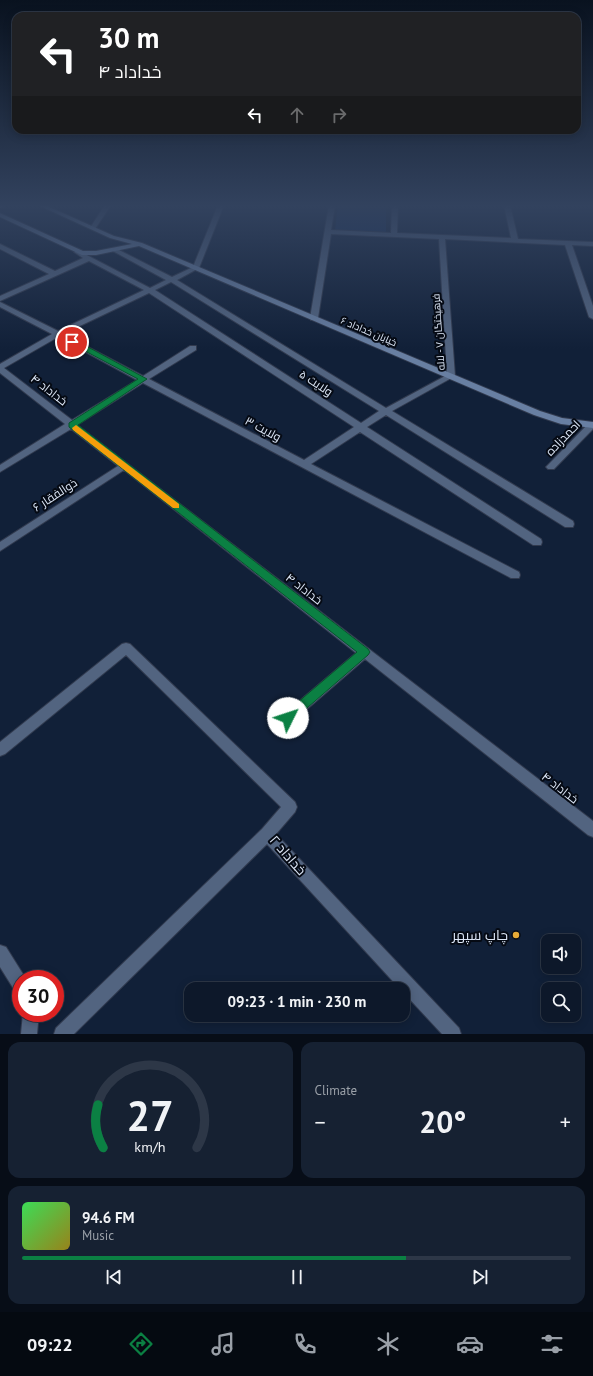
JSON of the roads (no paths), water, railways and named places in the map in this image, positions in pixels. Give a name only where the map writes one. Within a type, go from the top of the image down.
[{"type":"main road","name":"خیابان خداداد ۶","points":[[162,253],[549,417],[571,423],[593,425]]},
{"type":"street","points":[[14,253],[55,274]]},
{"type":"street","name":"ولایت ۵","points":[[80,253],[149,290],[537,542]]},
{"type":"street","name":"ولایت ۵","points":[[121,253],[172,280],[570,524]]},
{"type":"street","points":[[0,368],[58,334],[196,268],[202,253]]},
{"type":"street","points":[[314,318],[325,253]]},
{"type":"street","name":"فرهیختگان ۷ - لاله","points":[[443,253],[451,376]]},
{"type":"street","points":[[571,253],[593,317]]},
{"type":"street","points":[[0,299],[89,258]]},
{"type":"street","name":"ولایت ۳","points":[[0,304],[515,575]]},
{"type":"street","points":[[0,469],[193,348]]},
{"type":"street","name":"خداداد ۴","points":[[0,368],[593,830]]},
{"type":"street","points":[[304,464],[386,411],[451,376]]},
{"type":"street","name":"احمدزاده","points":[[551,467],[593,425]]},
{"type":"street","name":"ذوالفقار ۶","points":[[0,547],[124,466]]},
{"type":"street","name":"خداداد ۲","points":[[0,750],[126,648],[290,807],[267,834],[453,1034]]},
{"type":"street","points":[[288,718],[365,652]]},
{"type":"street","points":[[62,1034],[267,834]]},
{"type":"street","points":[[0,953],[12,971]]},
{"type":"street","points":[[29,1034],[30,1022]]},
{"type":"place","name":"چاپ سپهر","points":[[516,935]]}]
